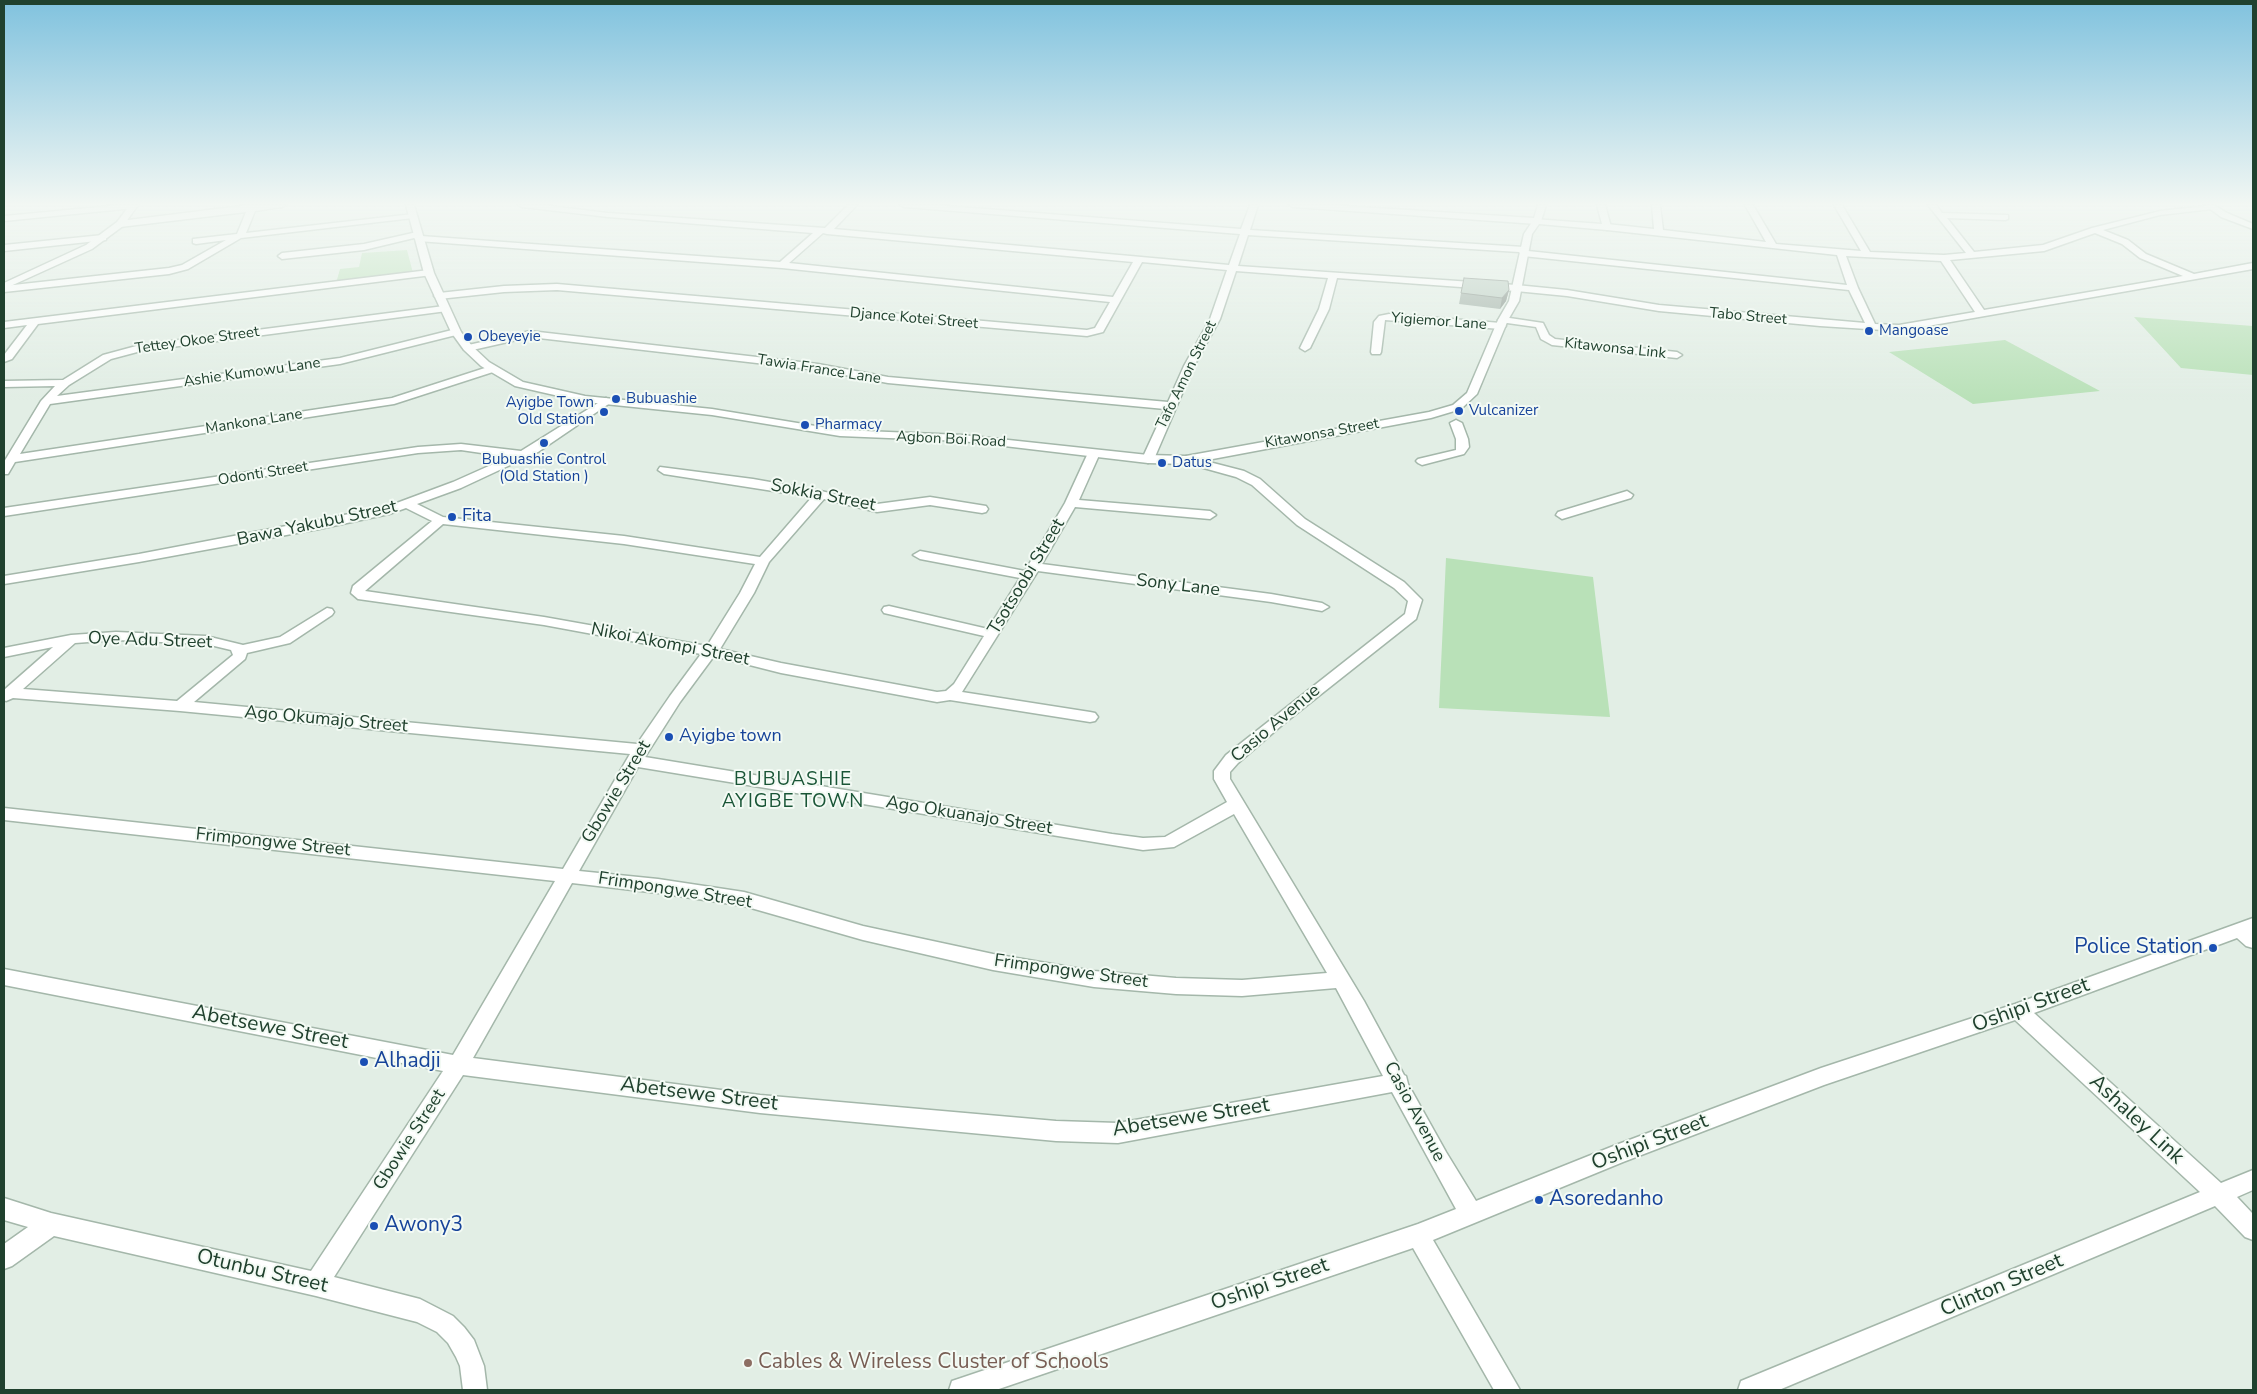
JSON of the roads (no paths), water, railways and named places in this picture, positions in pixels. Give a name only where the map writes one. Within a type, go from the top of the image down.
[{"type":"street","points":[[4,288],[41,270]]},
{"type":"street","points":[[4,288],[172,270]]},
{"type":"street","name":"Agbon Boi Road","points":[[429,270],[444,309],[456,332],[468,348],[492,369],[519,384],[532,388],[606,401],[703,411],[866,436],[962,438],[1148,459],[1186,460]]},
{"type":"street","points":[[830,270],[1117,300]]},
{"type":"street","name":"Djance Kotei Street","points":[[439,296],[512,288],[557,287],[1082,333],[1099,330],[1132,270]]},
{"type":"street","name":"Tafo Amon Street","points":[[1148,459],[1189,366],[1215,319],[1231,270]]},
{"type":"street","name":"Tabo Street","points":[[1267,270],[1516,288],[1567,293],[1658,308],[1898,328],[2231,270]]},
{"type":"street","points":[[1502,323],[1514,302],[1519,270]]},
{"type":"street","points":[[1688,270],[1853,288]]},
{"type":"street","points":[[1847,270],[1871,326]]},
{"type":"street","points":[[1952,270],[1969,298],[1982,314]]},
{"type":"street","points":[[2177,270],[2194,277]]},
{"type":"street","points":[[4,325],[430,273]]},
{"type":"street","points":[[1305,348],[1324,308],[1334,274]]},
{"type":"street","name":"Tettey Okoe Street","points":[[4,471],[46,401],[65,382],[107,357],[140,348],[444,309]]},
{"type":"street","name":"Yigiemor Lane","points":[[1376,352],[1379,322],[1382,318],[1502,323]]},
{"type":"street","points":[[4,359],[8,357],[36,321]]},
{"type":"street","name":"Kitawonsa Link","points":[[1502,323],[1540,325],[1545,338],[1552,342],[1677,355]]},
{"type":"street","name":"Kitawonsa Street","points":[[1186,460],[1431,415],[1457,407],[1472,394],[1502,323]]},
{"type":"street","name":"Ashie Kumowu Lane","points":[[46,401],[340,361],[456,332]]},
{"type":"street","name":"Tawia France Lane","points":[[468,348],[524,335],[547,336],[818,367],[888,380],[1171,406]]},
{"type":"street","name":"Mankona Lane","points":[[12,459],[394,400],[492,369]]},
{"type":"street","points":[[4,384],[65,382]]},
{"type":"street","name":"Bawa Yakubu Street","points":[[4,580],[319,526],[370,515],[407,504],[457,485],[548,442],[606,401]]},
{"type":"street","points":[[1422,461],[1460,452],[1463,447],[1462,439],[1456,423]]},
{"type":"street","name":"Odonti Street","points":[[4,512],[418,450],[461,447],[522,455]]},
{"type":"street","name":"Tsotsoobi Street","points":[[950,695],[960,687],[1031,572],[1071,503],[1094,453]]},
{"type":"street","name":"Casio Avenue","points":[[1186,460],[1240,474],[1256,482],[1301,522],[1399,585],[1415,600],[1411,616],[1277,721],[1232,759],[1222,771],[1222,779],[1399,1082],[1438,1159],[1471,1214]]},
{"type":"street","name":"Sokkia Street","points":[[664,470],[733,479],[821,495],[877,508],[930,501],[982,509]]},
{"type":"street","name":"Gbowie Street","points":[[316,1284],[458,1064],[638,755],[675,699],[711,651],[747,593],[763,561],[821,495]]},
{"type":"street","points":[[1562,515],[1627,495]]},
{"type":"street","points":[[1071,503],[1210,515]]},
{"type":"street","points":[[407,504],[440,520],[624,540],[763,561]]},
{"type":"street","name":"Nikoi Akompi Street","points":[[440,520],[358,589],[358,593],[363,596],[544,621],[711,651],[781,668],[937,697],[950,695],[1090,717]]},
{"type":"street","name":"Sony Lane","points":[[920,555],[1031,572],[1271,598],[1322,607]]},
{"type":"street","points":[[889,610],[992,634]]},
{"type":"street","points":[[240,650],[285,640],[327,612]]},
{"type":"street","name":"Oye Adu Street","points":[[4,652],[71,640],[116,636],[206,640],[236,646],[240,650],[240,656],[180,706]]},
{"type":"street","points":[[7,696],[71,640]]},
{"type":"street","name":"Ago Okumajo Street","points":[[7,696],[180,706],[638,755]]},
{"type":"street","name":"Ago Okuanajo Street","points":[[638,755],[1082,835],[1143,844],[1168,843],[1236,805]]},
{"type":"street","name":"Frimpongwe Street","points":[[4,814],[567,875],[744,899],[873,935],[992,962],[1094,979],[1176,986],[1242,988],[1340,980]]},
{"type":"street","name":"Oshipi Street","points":[[961,1390],[1418,1235],[1821,1077],[2248,932]]},
{"type":"street","name":"Abetsewe Street","points":[[4,977],[458,1064],[760,1104],[1056,1131],[1110,1132],[1174,1124],[1221,1113],[1308,1100],[1399,1082]]},
{"type":"street","name":"Ashaley Link","points":[[2018,1011],[2218,1194],[2253,1229]]},
{"type":"street","name":"Clinton Street","points":[[1750,1390],[1922,1320],[2253,1180]]},
{"type":"street","name":"Otunbu Street","points":[[4,1209],[51,1224],[316,1284],[420,1311],[445,1324],[465,1349],[472,1366],[475,1390]]},
{"type":"street","points":[[4,1258],[51,1224]]},
{"type":"street","points":[[1418,1235],[1508,1390]]},
{"type":"place","name":"Mangoase","points":[[1869,331]]},
{"type":"place","name":"Obeyeyie","points":[[468,337]]},
{"type":"place","name":"Bubuashie","points":[[616,399]]},
{"type":"place","name":"Vulcanizer","points":[[1459,411]]},
{"type":"place","name":"Ayigbe Town Old Station","points":[[604,412]]},
{"type":"place","name":"Pharmacy","points":[[805,425]]},
{"type":"place","name":"Bubuashie Control (Old Station )","points":[[544,443]]},
{"type":"place","name":"Datus","points":[[1162,463]]},
{"type":"place","name":"Fita","points":[[452,517]]},
{"type":"place","name":"Ayigbe town","points":[[669,737]]},
{"type":"place","name":"Police Station","points":[[2213,948]]},
{"type":"place","name":"Alhadji","points":[[364,1062]]},
{"type":"place","name":"Asoredanho","points":[[1539,1200]]},
{"type":"place","name":"Awony3","points":[[374,1226]]},
{"type":"place","name":"Cables & Wireless Cluster of Schools","points":[[748,1363]]},
{"type":"district","name":"BUBUASHIE AYIGBE TOWN","points":[[793,791]]}]
